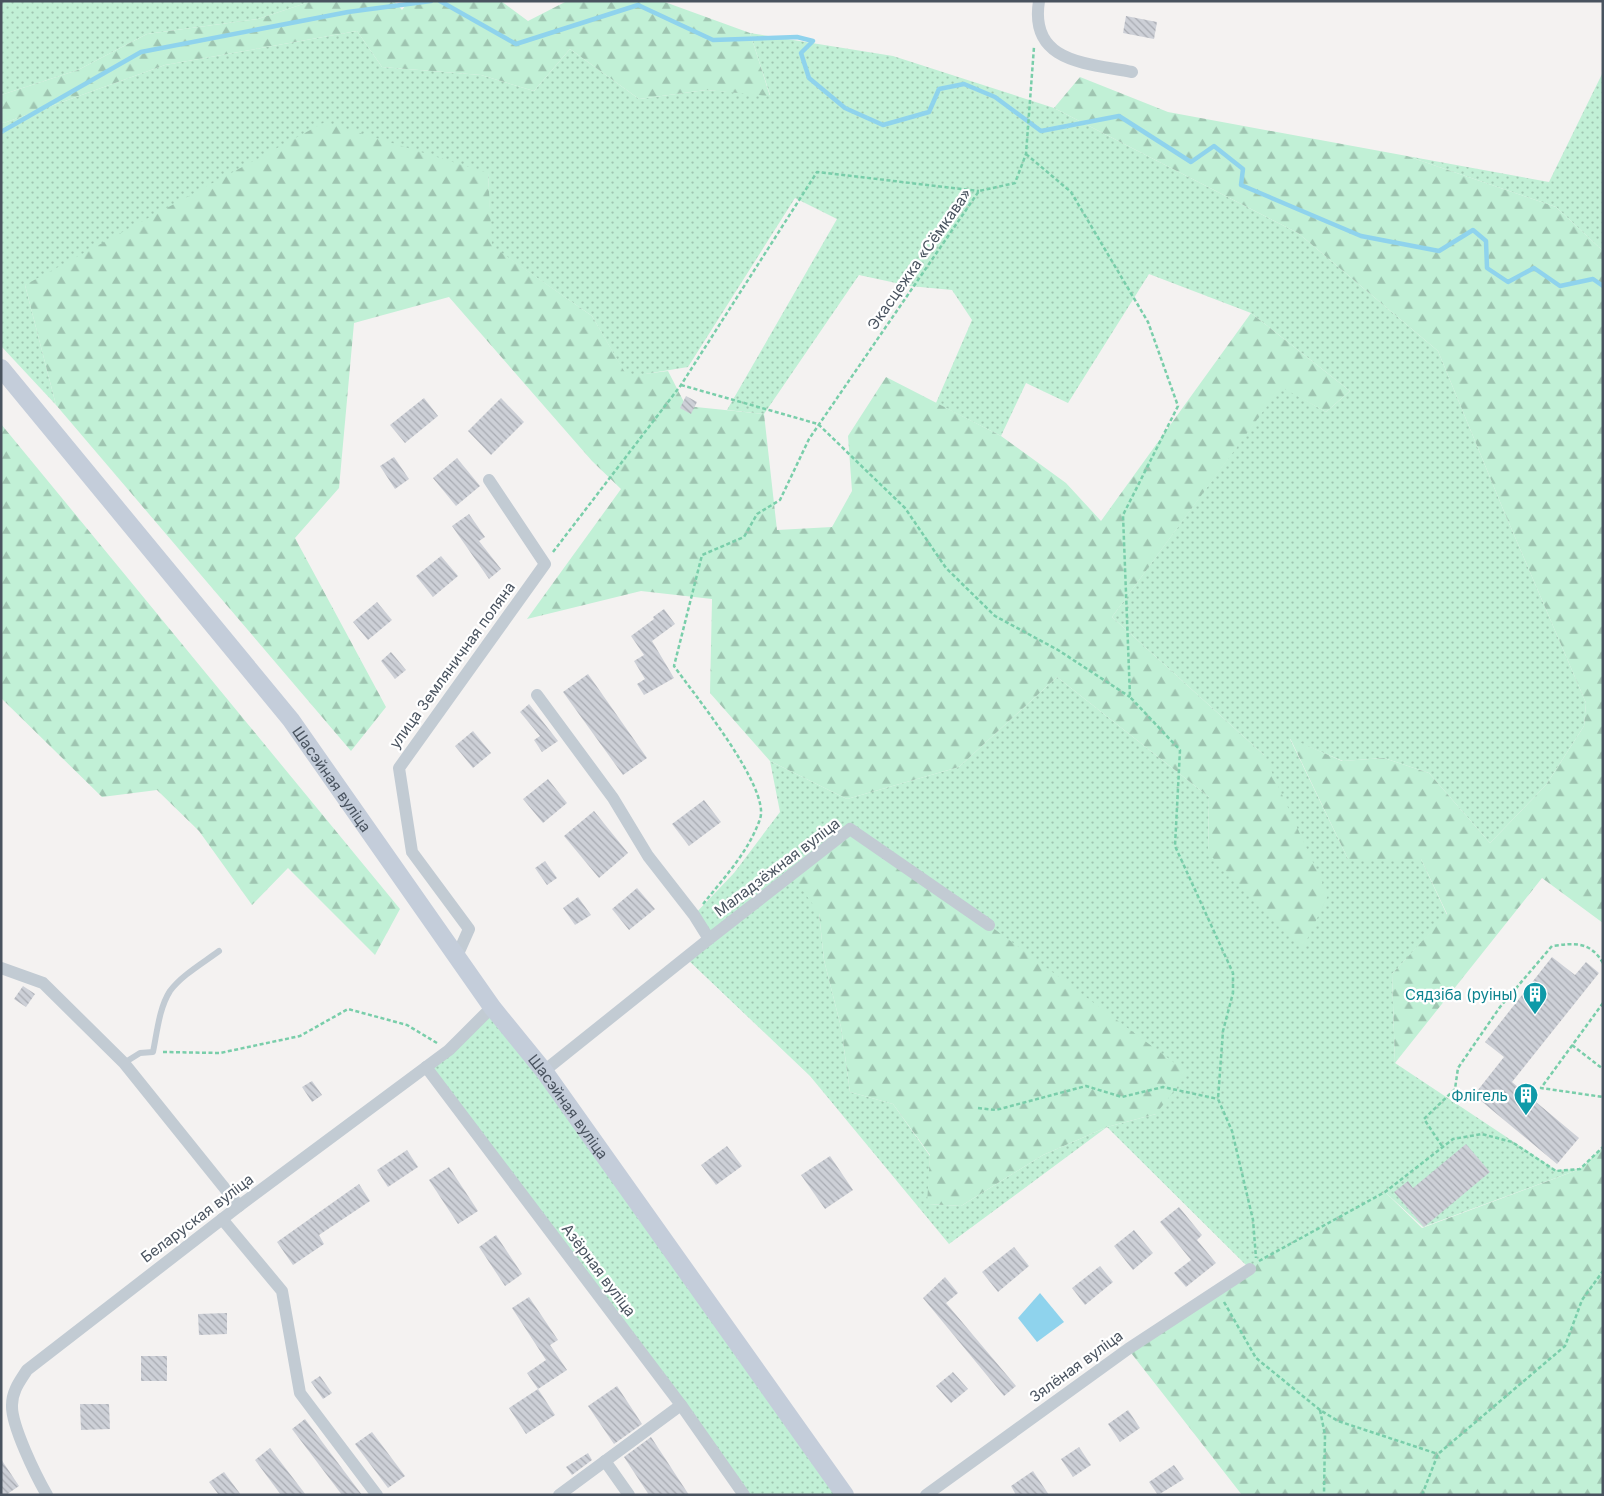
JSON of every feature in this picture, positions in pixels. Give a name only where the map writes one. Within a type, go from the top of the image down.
[{"type":"main road","name":"Шасэйная вуліца","points":[[1,368],[291,720],[492,1007],[544,1072],[845,1495]]},
{"type":"street","points":[[1039,1],[1036,18],[1038,30],[1045,42],[1056,52],[1071,60],[1132,72]]},
{"type":"street","points":[[489,480],[545,564]]},
{"type":"street","name":"улица Земляничная поляна","points":[[457,956],[469,929],[412,852],[399,768],[545,564]]},
{"type":"street","name":"Маладзёжная вуліца","points":[[537,695],[612,798],[648,856],[694,915],[709,939]]},
{"type":"street","name":"Маладзёжная вуліца","points":[[544,1072],[709,939],[850,829],[989,925]]},
{"type":"street","points":[[1,968],[43,983],[124,1064],[239,1206]]},
{"type":"street","name":"Беларуская вуліца","points":[[47,1495],[35,1474],[16,1423],[12,1406],[15,1388],[27,1370],[239,1206],[449,1050],[492,1007]]},
{"type":"street","name":"Азёрная вуліца","points":[[426,1067],[681,1405],[744,1495]]},
{"type":"street","points":[[222,1219],[282,1291],[300,1393],[377,1495]]},
{"type":"street","name":"Зялёная вуліца","points":[[926,1495],[1128,1349],[1253,1266]]},
{"type":"street","points":[[559,1495],[681,1405]]},
{"type":"street","points":[[605,1461],[629,1495]]},
{"type":"lane","points":[[124,1064],[140,1053],[153,1052],[160,1019],[170,992],[187,975],[219,951]]},
{"type":"path","points":[[1034,46],[1026,154],[1071,192],[1148,322],[1178,406],[1123,515],[1130,697]]},
{"type":"path","name":"Экасцежка «Сёмкава»","points":[[694,915],[738,861],[761,817],[761,802],[747,768],[674,666],[702,555],[744,537],[757,514],[780,500],[808,439],[979,191],[1015,184],[1026,154]]},
{"type":"path","points":[[545,564],[681,385],[817,172],[979,191]]},
{"type":"path","points":[[681,385],[818,424],[905,508],[946,568],[995,616],[1058,650],[1130,697],[1180,750],[1175,846],[1233,973],[1233,993],[1223,1031],[1218,1099],[1232,1131],[1253,1220],[1253,1266],[1385,1192],[1453,1139],[1482,1134],[1512,1142],[1556,1170],[1580,1169],[1603,1147]]},
{"type":"path","points":[[1443,1147],[1424,1120],[1455,1089],[1458,1068],[1500,1007],[1552,946],[1576,942],[1596,952],[1603,962]]},
{"type":"path","points":[[1603,1003],[1541,1088],[1603,1097]]},
{"type":"path","points":[[153,1052],[220,1053],[300,1036],[348,1009],[406,1026],[449,1050]]},
{"type":"path","points":[[1572,1045],[1603,1069]]},
{"type":"path","points":[[978,1108],[1004,1109],[1086,1086],[1122,1097],[1163,1088],[1218,1099]]},
{"type":"path","points":[[1422,1495],[1438,1454],[1565,1346],[1582,1300],[1603,1272]]},
{"type":"path","points":[[1218,1290],[1256,1358],[1320,1410],[1338,1421],[1438,1454]]},
{"type":"path","points":[[1320,1410],[1325,1435],[1324,1495]]},
{"type":"green space","points":[[1,1],[312,1],[258,19],[147,34],[78,70],[1,95]]},
{"type":"green space","points":[[312,1],[394,1],[402,10],[409,1],[501,1],[528,21],[567,1],[662,1],[750,33],[770,96],[706,90],[639,99],[570,49],[534,91],[481,75],[382,67],[357,31],[165,65],[1,124],[1,95],[78,70],[147,34],[258,19]]},
{"type":"green space","points":[[357,31],[382,67],[481,75],[534,91],[570,49],[639,99],[706,90],[770,95],[750,33],[893,56],[1054,108],[1298,233],[1438,351],[1586,703],[1584,726],[1546,785],[1490,843],[1429,773],[1384,758],[1343,761],[1290,739],[1348,859],[1421,859],[1447,915],[1392,974],[1395,1063],[1556,1170],[1580,1169],[1423,1227],[1385,1192],[1250,1269],[1107,1127],[949,1244],[810,1076],[686,958],[709,939],[694,915],[734,873],[780,812],[770,761],[847,799],[959,767],[1057,677],[1209,797],[1208,853],[1264,755],[1112,617],[1281,386],[1326,412],[1350,391],[1251,313],[1149,274],[1068,403],[1026,383],[1001,436],[936,403],[972,320],[952,290],[910,286],[859,275],[764,414],[727,410],[837,219],[795,198],[688,367],[627,377],[592,316],[491,246],[488,173],[25,285],[56,405],[1,346],[1,124],[165,65]],"holes":[[[819,913],[1156,1114],[1107,1127],[1043,1155],[961,1206],[928,1204],[930,1156],[893,1104],[850,1092],[841,1027],[824,960]]]},
{"type":"green space","points":[[1603,72],[1603,251],[1556,207],[1407,156],[1549,182]]},
{"type":"green space","points":[[1080,77],[1168,112],[1407,156],[1556,207],[1603,251],[1603,923],[1542,878],[1395,1063],[1392,974],[1447,914],[1421,859],[1348,859],[1290,738],[1342,761],[1384,758],[1429,773],[1490,843],[1546,785],[1584,726],[1586,703],[1438,351],[1298,233],[1054,108]]},
{"type":"green space","points":[[325,122],[488,173],[492,246],[592,316],[627,376],[668,371],[686,406],[764,414],[777,530],[832,527],[852,491],[848,436],[886,377],[1001,436],[1066,483],[1101,521],[1251,313],[1350,391],[1326,412],[1281,387],[1112,617],[1264,755],[1328,895],[1303,948],[1208,853],[1209,797],[1057,677],[959,767],[847,799],[770,761],[710,693],[712,599],[641,591],[527,619],[621,489],[592,461],[449,297],[354,323],[339,488],[295,538],[386,707],[351,751],[56,405],[25,285]]},
{"type":"green space","points":[[1,424],[400,909],[375,955],[288,868],[252,905],[199,831],[157,790],[102,797],[1,698]]},
{"type":"green space","points":[[850,829],[989,925],[1188,1073],[1156,1114],[1107,1127],[1043,1155],[961,1206],[927,1204],[930,1155],[893,1104],[850,1092],[841,1027],[824,960],[819,913],[791,874]]},
{"type":"green space","points":[[492,1007],[844,1495],[744,1495],[426,1067]]},
{"type":"green space","points":[[1603,1147],[1603,1495],[1242,1495],[1128,1349],[1257,1263],[1385,1192],[1422,1228],[1580,1169]]},
{"type":"water","points":[[1040,1293],[1064,1322],[1037,1342],[1018,1318]]},
{"type":"building","points":[[1126,16],[1157,22],[1154,39],[1123,33]]},
{"type":"building","points":[[686,396],[697,402],[691,414],[680,408]]},
{"type":"building","points":[[424,398],[438,416],[405,443],[390,425]]},
{"type":"building","points":[[501,398],[524,422],[491,455],[468,431]]},
{"type":"building","points":[[394,457],[409,479],[395,489],[380,466]]},
{"type":"building","points":[[457,458],[480,486],[456,506],[433,478]]},
{"type":"building","points":[[469,514],[485,537],[479,541],[501,569],[489,579],[452,526]]},
{"type":"building","points":[[441,556],[458,576],[433,597],[416,576]]},
{"type":"building","points":[[377,602],[392,620],[368,640],[353,622]]},
{"type":"building","points":[[664,609],[675,624],[652,641],[674,678],[644,695],[637,684],[645,679],[634,661],[644,655],[631,636]]},
{"type":"building","points":[[391,652],[406,670],[395,679],[381,661]]},
{"type":"building","points":[[588,674],[647,758],[623,775],[563,692]]},
{"type":"building","points":[[529,704],[558,741],[542,752],[534,740],[540,736],[520,712]]},
{"type":"building","points":[[473,731],[491,753],[473,768],[455,746]]},
{"type":"building","points":[[548,779],[567,803],[543,823],[523,799]]},
{"type":"building","points":[[704,800],[721,822],[689,846],[672,824]]},
{"type":"building","points":[[594,811],[628,853],[599,878],[564,836]]},
{"type":"building","points":[[545,861],[557,878],[547,885],[535,868]]},
{"type":"building","points":[[637,888],[655,909],[629,930],[612,909]]},
{"type":"building","points":[[578,897],[591,915],[575,925],[563,908]]},
{"type":"building","name":"Сядзіба (руіны)","points":[[1552,957],[1575,975],[1586,962],[1599,973],[1512,1082],[1579,1138],[1557,1164],[1474,1095],[1504,1057],[1485,1042]]},
{"type":"building","points":[[23,986],[35,994],[26,1007],[14,999]]},
{"type":"building","points":[[312,1081],[322,1095],[312,1102],[302,1087]]},
{"type":"building","points":[[1466,1144],[1490,1172],[1424,1227],[1394,1192],[1408,1181],[1413,1188]]},
{"type":"building","points":[[727,1146],[742,1166],[716,1185],[701,1165]]},
{"type":"building","points":[[407,1150],[418,1167],[388,1187],[377,1170]]},
{"type":"building","points":[[830,1156],[853,1190],[825,1209],[801,1175]]},
{"type":"building","points":[[449,1167],[478,1211],[458,1224],[429,1180]]},
{"type":"building","points":[[359,1184],[370,1201],[319,1235],[324,1244],[293,1265],[277,1242]]},
{"type":"building","points":[[1179,1207],[1202,1235],[1197,1240],[1216,1263],[1186,1287],[1174,1273],[1191,1260],[1160,1222]]},
{"type":"building","points":[[1134,1230],[1153,1253],[1133,1270],[1114,1246]]},
{"type":"building","points":[[496,1235],[522,1274],[505,1286],[479,1247]]},
{"type":"building","points":[[1014,1247],[1029,1266],[998,1292],[982,1272]]},
{"type":"building","points":[[1100,1266],[1113,1282],[1085,1305],[1072,1288]]},
{"type":"building","points":[[945,1277],[958,1293],[946,1303],[1016,1386],[1004,1396],[923,1298]]},
{"type":"building","points":[[529,1297],[558,1340],[550,1345],[567,1370],[538,1389],[527,1373],[546,1360],[512,1308]]},
{"type":"building","points":[[227,1313],[227,1334],[199,1335],[198,1314]]},
{"type":"building","points":[[141,1356],[167,1356],[167,1381],[141,1381]]},
{"type":"building","points":[[953,1372],[968,1389],[951,1403],[936,1386]]},
{"type":"building","points":[[320,1376],[332,1393],[323,1399],[311,1382]]},
{"type":"building","points":[[617,1386],[642,1424],[614,1444],[588,1406]]},
{"type":"building","points":[[538,1389],[555,1415],[526,1434],[509,1408]]},
{"type":"building","points":[[80,1404],[109,1404],[110,1429],[81,1430]]},
{"type":"building","points":[[1128,1410],[1140,1428],[1120,1442],[1108,1424]]},
{"type":"building","points":[[305,1419],[362,1495],[342,1495],[292,1429]]},
{"type":"building","points":[[372,1432],[405,1476],[388,1488],[355,1444]]},
{"type":"building","points":[[651,1437],[689,1495],[649,1495],[624,1457]]},
{"type":"building","points":[[1079,1447],[1091,1465],[1073,1477],[1061,1459]]},
{"type":"building","points":[[270,1448],[306,1495],[281,1495],[255,1460]]},
{"type":"building","points":[[588,1453],[592,1460],[572,1475],[566,1467]]},
{"type":"building","points":[[1,1459],[19,1486],[6,1495],[1,1495]]},
{"type":"building","points":[[1174,1465],[1184,1479],[1158,1495],[1149,1482]]},
{"type":"building","points":[[1033,1471],[1049,1495],[1016,1495],[1011,1486]]},
{"type":"building","points":[[224,1472],[241,1495],[219,1495],[209,1482]]},
{"type":"waterway","points":[[1,132],[141,52],[348,12],[431,1]]},
{"type":"waterway","points":[[440,1],[516,44],[638,5],[713,40],[797,37],[813,41],[801,53],[809,78],[845,108],[883,125],[929,112],[939,89],[964,84],[995,97],[1041,131],[1119,116],[1191,162],[1214,146],[1243,169],[1241,185],[1361,236],[1439,251],[1473,230],[1486,241],[1487,268],[1508,282],[1534,268],[1560,286],[1593,279],[1603,286]]},
{"type":"place","name":"Сядзіба (руіны)","points":[[1535,1015]]},
{"type":"place","name":"Флігель","points":[[1526,1116]]}]
